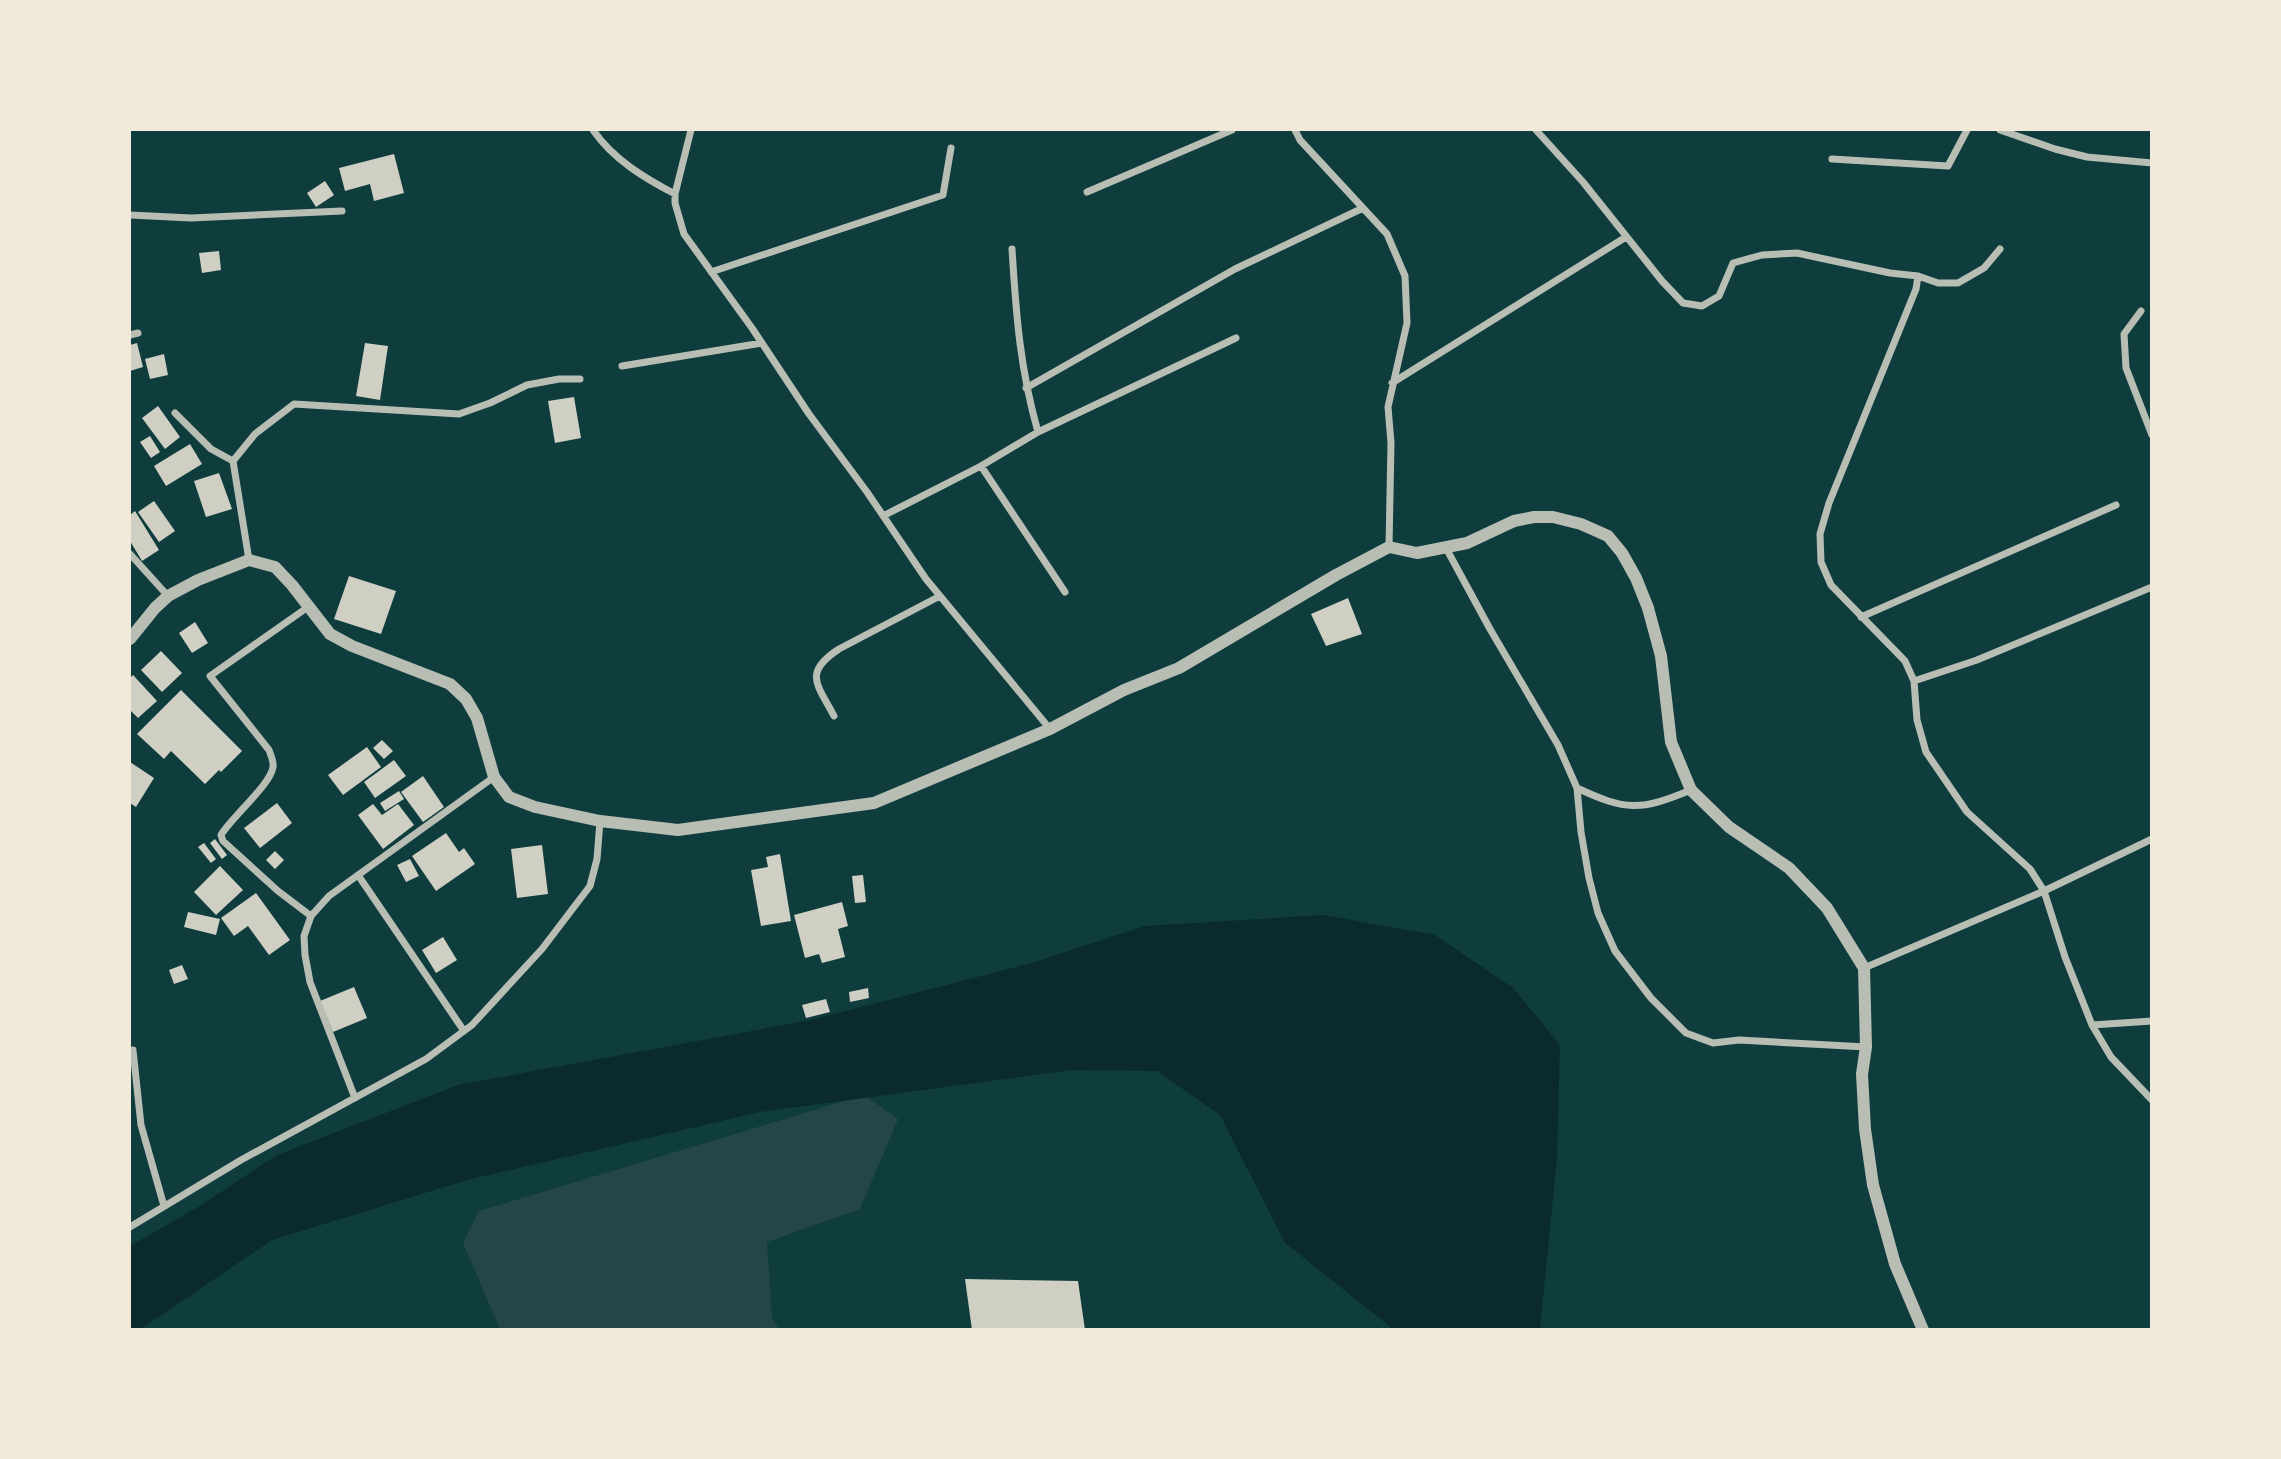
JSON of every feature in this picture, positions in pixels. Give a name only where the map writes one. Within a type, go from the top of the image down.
[{"type":"street","points":[[593,130],[623,162],[675,194]]},
{"type":"street","points":[[691,130],[675,194],[684,234],[926,579],[1050,729]]},
{"type":"street","points":[[1087,192],[1232,130]]},
{"type":"street","points":[[1295,130],[1300,140],[1387,234],[1405,276],[1407,323],[1388,407],[1391,443],[1389,547]]},
{"type":"street","points":[[1536,130],[1583,182],[1683,303],[1702,306],[1719,296],[1733,263],[1762,255],[1797,253],[1890,273],[1918,276],[1938,283],[1958,283],[1983,268],[2000,249]]},
{"type":"street","points":[[1832,159],[1948,166],[1967,130]]},
{"type":"street","points":[[2000,130],[2087,157],[2151,163]]},
{"type":"street","points":[[710,272],[943,195],[951,148]]},
{"type":"street","points":[[1026,388],[1235,269],[1363,208]]},
{"type":"street","points":[[130,215],[191,218],[342,211]]},
{"type":"street","points":[[1392,384],[1626,237]]},
{"type":"street","points":[[1012,249],[1018,343],[1038,432]]},
{"type":"street","points":[[1918,276],[1916,289],[1829,503],[1820,534],[1821,562],[1831,585],[1905,661],[1914,681],[1917,720],[1926,752],[1967,811],[2030,869],[2044,891],[2065,957],[2092,1025],[2110,1057],[2151,1100]]},
{"type":"street","points":[[2141,311],[2124,334],[2126,368],[2151,435]]},
{"type":"street","points":[[883,516],[981,466],[1038,432],[1236,338]]},
{"type":"street","points":[[622,366],[762,343]]},
{"type":"street","points":[[249,560],[233,461],[255,435],[294,404],[459,414],[527,385],[559,379],[580,379]]},
{"type":"street","points":[[175,413],[211,449],[233,461]]},
{"type":"street","points":[[981,466],[1065,592]]},
{"type":"street","points":[[1861,617],[2116,505]]},
{"type":"street","points":[[130,639],[168,596],[218,570],[249,560],[275,567],[330,634],[352,646],[450,684],[466,699],[477,718],[494,777],[509,797],[535,807],[600,821],[678,830],[874,803],[1050,729],[1124,690],[1179,668],[1336,575],[1389,547],[1417,554],[1447,548],[1467,543],[1514,521],[1534,517],[1553,517],[1581,524],[1608,536],[1622,552],[1636,578],[1661,656],[1671,742],[1691,790],[1729,827],[1789,869],[1827,908],[1864,968],[1866,1047],[1862,1074],[1865,1129],[1873,1185],[1895,1264],[1923,1329]]},
{"type":"street","points":[[1447,548],[1490,629],[1558,745],[1577,788],[1589,877],[1602,922],[1615,951],[1651,999],[1686,1033],[1713,1043],[1739,1040],[1866,1047]]},
{"type":"street","points":[[130,554],[168,596]]},
{"type":"street","points":[[1914,681],[1977,660],[2151,587]]},
{"type":"street","points":[[834,716],[815,680],[816,669],[839,649],[940,596]]},
{"type":"street","points":[[307,607],[210,676],[269,751],[274,764],[271,776],[221,835],[223,841],[278,891],[311,916]]},
{"type":"street","points":[[355,1098],[310,982],[304,936],[311,916],[329,896],[494,777]]},
{"type":"street","points":[[1577,788],[1621,806],[1646,805],[1691,790]]},
{"type":"street","points":[[130,1227],[242,1160],[426,1059],[464,1031],[542,949],[590,886],[597,859],[600,821]]},
{"type":"street","points":[[1864,968],[2044,891],[2151,839]]},
{"type":"street","points":[[358,875],[464,1031]]},
{"type":"street","points":[[2092,1025],[2151,1021]]},
{"type":"street","points":[[133,1050],[141,1125],[164,1206]]},
{"type":"shaded area","points":[[1323,915],[1435,935],[1513,988],[1560,1045],[1557,1158],[1540,1329],[1393,1329],[1285,1243],[1220,1115],[1157,1071],[1072,1070],[760,1112],[467,1180],[272,1240],[141,1329],[130,1329],[130,1246],[200,1206],[277,1155],[458,1085],[811,1020],[1035,962],[1145,926]]},
{"type":"shaded area","points":[[864,1095],[898,1119],[860,1209],[767,1242],[772,1319],[779,1329],[500,1329],[463,1243],[479,1211]]},
{"type":"building","points":[[394,154],[404,193],[374,201],[370,184],[345,191],[339,168]]},
{"type":"building","points":[[325,181],[334,195],[316,207],[307,193]]},
{"type":"building","points":[[219,251],[221,270],[202,273],[199,253]]},
{"type":"building","points":[[137,343],[143,367],[130,371],[130,345]]},
{"type":"building","points":[[365,343],[388,346],[380,400],[356,396]]},
{"type":"building","points":[[164,354],[168,375],[150,379],[145,359]]},
{"type":"building","points":[[574,397],[581,438],[555,443],[548,401]]},
{"type":"building","points":[[158,406],[180,437],[165,449],[142,418]]},
{"type":"building","points":[[150,436],[160,452],[151,458],[140,442]]},
{"type":"building","points":[[190,444],[202,464],[166,486],[154,466]]},
{"type":"building","points":[[219,473],[232,509],[206,517],[194,481]]},
{"type":"building","points":[[154,501],[175,531],[159,542],[138,512]]},
{"type":"building","points":[[135,511],[159,550],[142,561],[130,541],[130,515]]},
{"type":"building","points":[[349,576],[396,591],[381,634],[334,619]]},
{"type":"building","points":[[1348,598],[1362,634],[1326,646],[1311,614]]},
{"type":"building","points":[[195,622],[208,643],[192,653],[179,633]]},
{"type":"building","points":[[161,651],[182,673],[162,692],[141,670]]},
{"type":"building","points":[[133,675],[157,701],[138,718],[130,710],[130,678]]},
{"type":"building","points":[[181,690],[242,751],[205,784],[171,751],[164,759],[137,734]]},
{"type":"building","points":[[382,740],[393,751],[384,759],[373,748]]},
{"type":"building","points":[[367,747],[381,767],[343,795],[328,775]]},
{"type":"building","points":[[394,760],[406,776],[375,798],[364,782]]},
{"type":"building","points":[[130,762],[154,778],[136,807],[130,803]]},
{"type":"building","points":[[423,776],[444,807],[423,822],[401,792]]},
{"type":"building","points":[[399,791],[404,799],[385,811],[380,803]]},
{"type":"building","points":[[277,803],[292,823],[260,848],[244,828]]},
{"type":"building","points":[[373,804],[382,815],[398,804],[414,825],[383,849],[358,815]]},
{"type":"building","points":[[446,833],[459,852],[464,848],[475,864],[436,891],[412,856]]},
{"type":"building","points":[[215,839],[227,855],[222,859],[210,843]]},
{"type":"building","points":[[204,843],[216,859],[211,863],[198,847]]},
{"type":"building","points":[[542,845],[548,894],[517,898],[511,849]]},
{"type":"building","points":[[275,851],[284,860],[275,869],[266,860]]},
{"type":"building","points":[[780,854],[791,921],[761,926],[751,870],[768,867],[766,857]]},
{"type":"building","points":[[410,859],[419,876],[406,882],[397,865]]},
{"type":"building","points":[[220,866],[243,890],[216,915],[194,892]]},
{"type":"building","points":[[863,875],[866,902],[855,903],[852,876]]},
{"type":"building","points":[[256,893],[290,940],[269,955],[248,926],[234,936],[221,918]]},
{"type":"building","points":[[842,902],[848,926],[838,929],[845,957],[822,963],[819,954],[805,958],[794,915]]},
{"type":"building","points":[[188,912],[220,919],[216,935],[184,927]]},
{"type":"building","points":[[443,937],[457,960],[436,973],[422,950]]},
{"type":"building","points":[[182,965],[188,979],[174,984],[169,970]]},
{"type":"building","points":[[354,987],[367,1018],[333,1032],[320,1001]]},
{"type":"building","points":[[868,988],[869,998],[850,1002],[849,992]]},
{"type":"building","points":[[826,999],[830,1012],[806,1018],[802,1005]]},
{"type":"building","points":[[965,1279],[1078,1281],[1085,1330],[972,1330]]}]
